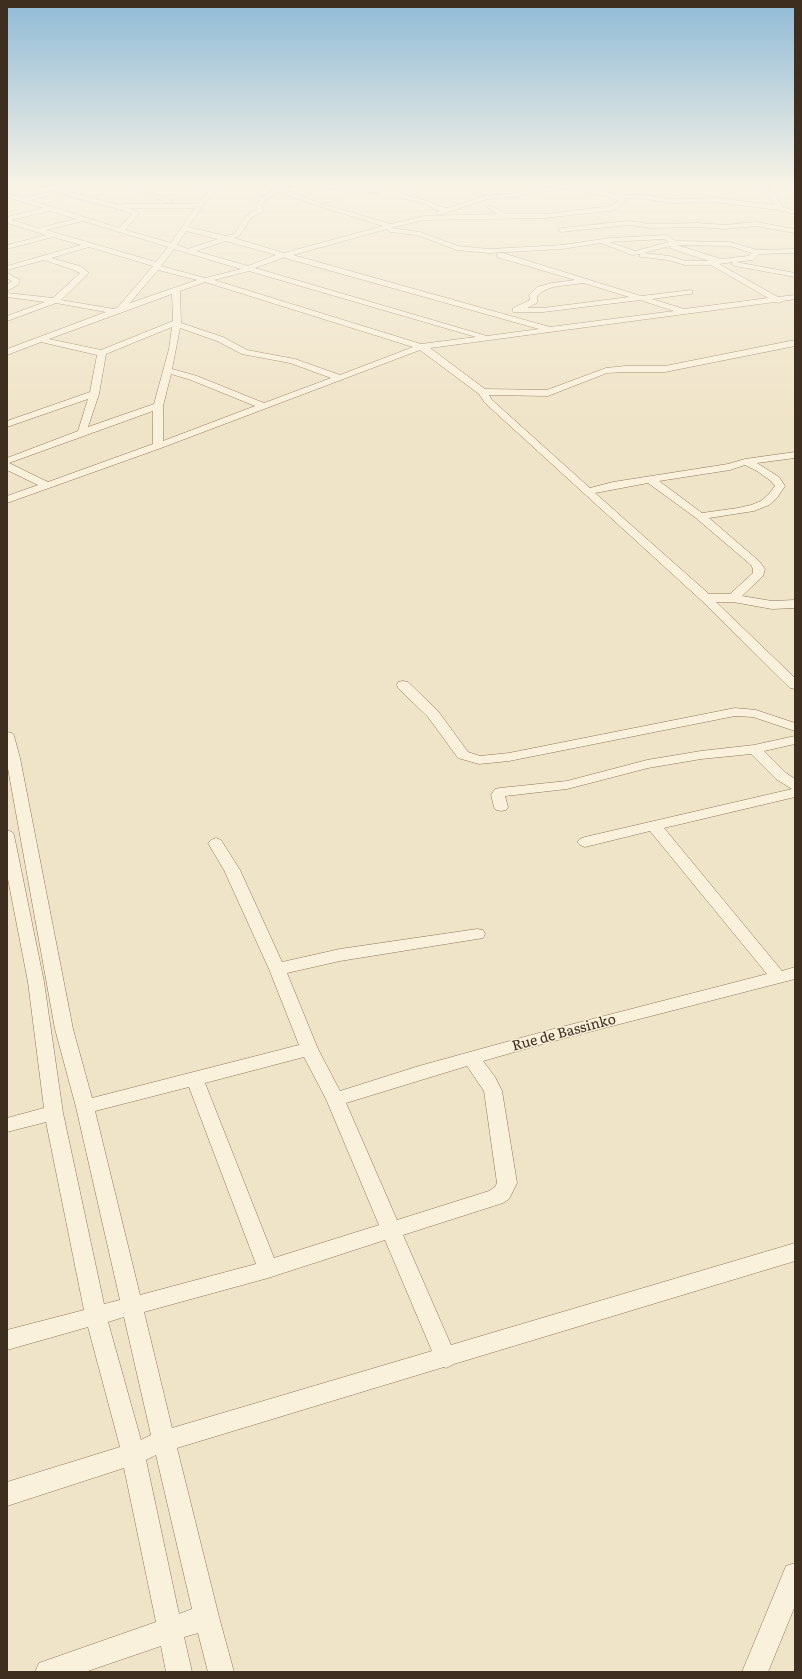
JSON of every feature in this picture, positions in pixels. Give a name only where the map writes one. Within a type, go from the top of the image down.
[{"type":"street","points":[[7,268],[21,264]]},
{"type":"street","points":[[7,319],[55,301],[85,273],[77,268],[65,264]]},
{"type":"street","points":[[152,264],[426,349],[483,392],[488,401],[706,598],[795,685]]},
{"type":"street","points":[[239,264],[489,338]]},
{"type":"street","points":[[7,352],[118,310],[205,280],[232,275],[257,264]]},
{"type":"street","points":[[319,264],[553,329]]},
{"type":"street","points":[[531,264],[687,312]]},
{"type":"street","points":[[714,264],[785,305]]},
{"type":"street","points":[[742,264],[795,275]]},
{"type":"street","points":[[118,310],[157,266]]},
{"type":"street","points":[[7,275],[16,280],[15,283],[7,289]]},
{"type":"street","points":[[505,316],[534,301],[533,295],[540,289],[552,285],[586,282]]},
{"type":"street","points":[[158,446],[158,406],[173,349],[176,323],[176,290]]},
{"type":"street","points":[[516,310],[543,310],[689,292]]},
{"type":"street","points":[[7,295],[118,310]]},
{"type":"street","points":[[7,500],[158,446],[263,406],[426,349],[489,338],[795,297]]},
{"type":"street","points":[[426,349],[795,304]]},
{"type":"street","points":[[698,310],[707,315]]},
{"type":"street","points":[[42,340],[102,353],[176,323],[220,339],[244,352],[292,361],[341,378]]},
{"type":"street","points":[[483,392],[548,393],[606,371],[625,369],[665,369],[795,343]]},
{"type":"street","points":[[82,433],[94,394],[102,353]]},
{"type":"street","points":[[167,370],[194,378],[263,406]]},
{"type":"street","points":[[158,446],[179,445],[325,392]]},
{"type":"street","points":[[7,424],[94,394]]},
{"type":"street","points":[[7,461],[158,406]]},
{"type":"street","points":[[589,491],[613,485],[730,467],[745,462],[795,455]]},
{"type":"street","points":[[700,516],[754,508],[765,503],[773,496],[780,486],[775,479],[761,469],[745,462]]},
{"type":"street","points":[[7,466],[46,485]]},
{"type":"street","points":[[650,479],[700,516],[755,563],[759,569],[759,574],[733,598]]},
{"type":"street","points":[[706,598],[733,598],[754,603],[772,605],[795,604]]},
{"type":"street","points":[[403,685],[433,714],[463,755],[479,760],[509,757],[735,712],[756,714],[795,727]]},
{"type":"street","points":[[7,736],[13,758],[64,1029],[86,1106],[206,1617],[222,1672]]},
{"type":"street","points":[[501,808],[498,795],[500,792],[567,785],[647,764],[701,755],[754,749],[795,740]]},
{"type":"street","points":[[754,749],[781,776],[795,786]]},
{"type":"street","points":[[585,842],[795,793]]},
{"type":"street","points":[[654,826],[778,977]]},
{"type":"street","points":[[7,835],[36,982],[54,1112],[96,1316],[134,1454],[179,1672]]},
{"type":"street","points":[[216,843],[232,870],[277,969],[309,1049],[335,1099],[446,1358]]},
{"type":"street","points":[[277,969],[340,956],[477,934]]},
{"type":"street","name":"Rue de Bassinko","points":[[335,1099],[546,1037],[684,1003],[795,973]]},
{"type":"street","points":[[86,1106],[309,1049]]},
{"type":"street","points":[[7,1340],[268,1269],[496,1197],[502,1192],[507,1183],[493,1091],[489,1082],[471,1058]]},
{"type":"street","points":[[195,1078],[268,1269]]},
{"type":"street","points":[[7,1125],[54,1112]]},
{"type":"street","points":[[7,1494],[134,1454],[164,1441],[446,1358],[795,1252]]},
{"type":"street","points":[[755,1672],[795,1574]]},
{"type":"street","points":[[48,1672],[206,1617]]}]
